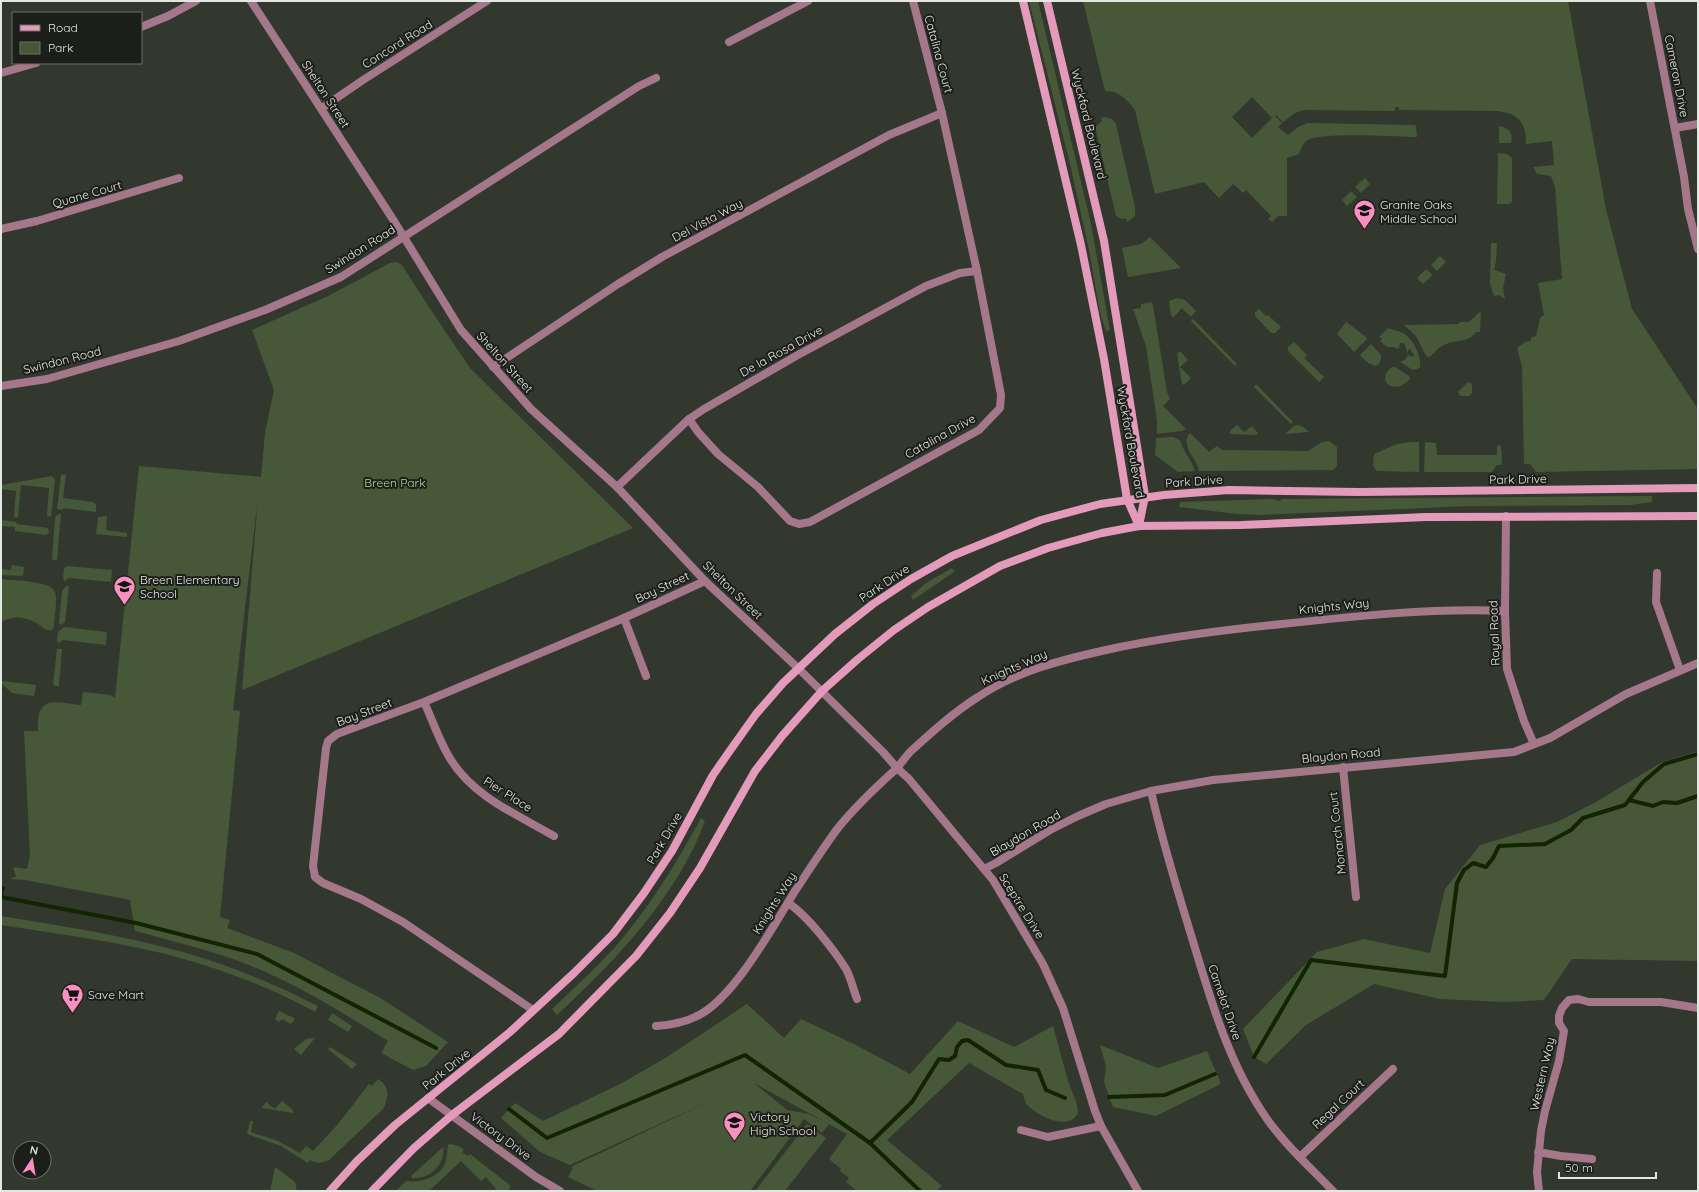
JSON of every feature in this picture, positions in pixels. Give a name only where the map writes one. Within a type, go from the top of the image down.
[{"type":"street","points":[[142,27],[168,16],[196,1]]},
{"type":"street","name":"Shelton Street","points":[[251,1],[404,236],[461,330],[531,409],[617,487],[705,581],[810,681]]},
{"type":"street","name":"Concord Road","points":[[322,108],[486,1]]},
{"type":"street","points":[[729,42],[808,1]]},
{"type":"street","name":"Catalina Court","points":[[913,1],[942,113]]},
{"type":"street","name":"Wyckford Boulevard","points":[[1023,1],[1080,237],[1104,359],[1127,499],[1139,526]]},
{"type":"street","name":"Wyckford Boulevard","points":[[1047,1],[1104,241],[1145,496],[1139,526]]},
{"type":"street","name":"Cameron Drive","points":[[1650,1],[1675,128],[1688,209],[1698,249]]},
{"type":"street","points":[[1,73],[32,64]]},
{"type":"street","name":"Swindon Road","points":[[1,386],[55,377],[179,341],[265,310],[341,277],[639,86],[656,78]]},
{"type":"street","name":"Catalina Drive","points":[[689,419],[698,432],[718,454],[758,487],[790,521],[799,524],[810,522],[979,430],[1000,408],[1001,395],[977,271],[942,113]]},
{"type":"street","name":"Del Vista Way","points":[[493,367],[584,306],[662,257],[889,135],[942,113]]},
{"type":"street","points":[[1675,128],[1698,124]]},
{"type":"street","name":"Quane Court","points":[[1,229],[37,221],[179,178]]},
{"type":"street","name":"De la Rosa Drive","points":[[617,487],[689,419],[730,392],[926,286],[960,273],[977,271]]},
{"type":"street","name":"Park Drive","points":[[330,1191],[357,1161],[395,1125],[510,1032],[574,973],[613,934],[644,893],[672,851],[713,775],[765,703],[835,634],[873,604],[911,579],[952,556],[1041,520],[1095,505],[1145,496],[1230,490],[1366,492],[1698,488]]},
{"type":"street","name":"Royal Road","points":[[1506,516],[1505,611],[1507,669],[1524,721],[1534,744]]},
{"type":"street","points":[[372,1191],[414,1148],[452,1115],[559,1034],[636,956],[670,913],[700,868],[756,771],[782,736],[822,691],[894,630],[928,607],[1000,566],[1048,548],[1102,533],[1139,526],[1241,525],[1426,517],[1698,516]]},
{"type":"street","points":[[1657,573],[1656,602],[1680,670]]},
{"type":"street","name":"Bay Street","points":[[534,1010],[403,922],[361,899],[323,884],[315,877],[313,866],[328,741],[346,730],[424,702],[624,618],[705,581]]},
{"type":"street","name":"Knights Way","points":[[656,1026],[676,1024],[697,1017],[713,1006],[728,991],[752,960],[821,852],[840,826],[880,783],[897,768],[915,748],[955,713],[979,696],[1028,672],[1064,659],[1139,643],[1210,631],[1379,613],[1429,611],[1505,611]]},
{"type":"street","points":[[624,618],[646,676]]},
{"type":"street","name":"Blaydon Road","points":[[984,869],[996,864],[1050,830],[1078,816],[1106,804],[1151,791],[1213,780],[1514,752],[1550,738],[1626,694],[1698,663]]},
{"type":"street","name":"Sceptre Drive","points":[[810,681],[822,691],[909,779],[993,880],[1054,985],[1063,1008],[1076,1053],[1101,1126],[1138,1191]]},
{"type":"street","name":"Pier Place","points":[[424,702],[451,760],[473,786],[503,807],[554,836]]},
{"type":"street","name":"Monarch Court","points":[[1343,767],[1356,897]]},
{"type":"street","name":"Camelot Drive","points":[[1151,791],[1174,880],[1221,1031],[1237,1068],[1272,1126],[1333,1191]]},
{"type":"street","points":[[788,904],[798,909],[846,970],[857,999]]},
{"type":"street","name":"Western Way","points":[[1539,1191],[1537,1172],[1538,1152],[1545,1111],[1560,1062],[1564,1031],[1559,1023],[1562,1008],[1569,1000],[1578,999],[1589,1002],[1661,1002],[1698,1008]]},
{"type":"street","name":"Regal Court","points":[[1300,1157],[1393,1069]]},
{"type":"street","name":"Victory Drive","points":[[428,1098],[536,1177],[560,1191]]},
{"type":"street","points":[[1021,1130],[1048,1137],[1101,1126]]},
{"type":"street","points":[[1538,1152],[1592,1159]]},
{"type":"green space","points":[[1029,1],[1038,1],[1091,224],[1110,330],[1106,331],[1100,313],[1089,250],[1070,164]]},
{"type":"green space","points":[[1083,1],[1568,1],[1606,209],[1632,309],[1698,409],[1698,469],[1536,472],[1530,464],[1524,464],[1522,367],[1517,348],[1525,342],[1531,341],[1531,338],[1536,336],[1540,318],[1544,315],[1538,283],[1562,279],[1555,187],[1551,176],[1537,174],[1533,167],[1554,165],[1552,141],[1526,144],[1523,126],[1519,119],[1515,116],[1499,111],[1399,110],[1399,107],[1395,107],[1395,111],[1304,110],[1295,113],[1283,122],[1276,115],[1275,116],[1282,123],[1278,127],[1288,135],[1300,126],[1308,123],[1414,125],[1416,126],[1417,137],[1342,135],[1314,138],[1306,141],[1299,154],[1287,158],[1287,216],[1278,216],[1272,222],[1268,219],[1271,216],[1246,190],[1243,193],[1233,184],[1219,198],[1204,182],[1155,194],[1135,110],[1126,99],[1119,94],[1105,91]],"holes":[[[1252,97],[1272,118],[1252,138],[1232,117]]]},
{"type":"green space","points":[[1104,117],[1112,119],[1116,124],[1135,207],[1135,216],[1127,222],[1126,218],[1122,219],[1116,216],[1095,127],[1102,121],[1101,118]]},
{"type":"green space","points":[[1499,126],[1508,129],[1512,137],[1511,143],[1499,143]]},
{"type":"green space","points":[[1497,153],[1507,154],[1512,158],[1512,202],[1509,204],[1497,204]]},
{"type":"green space","points":[[1365,178],[1370,184],[1361,193],[1355,187]]},
{"type":"green space","points":[[1351,191],[1357,197],[1347,206],[1342,200]]},
{"type":"green space","points":[[1150,237],[1181,268],[1128,277],[1122,248],[1141,244]]},
{"type":"green space","points":[[1491,243],[1497,243],[1494,270],[1506,274],[1503,288],[1505,299],[1499,295],[1494,296],[1490,284]]},
{"type":"green space","points":[[1440,256],[1446,262],[1437,271],[1431,265]]},
{"type":"green space","name":"Breen Park","points":[[397,262],[402,265],[470,368],[633,528],[242,690],[258,498],[233,710],[240,711],[220,917],[230,920],[227,928],[294,953],[382,999],[448,1042],[426,1066],[413,1070],[381,1053],[388,1041],[328,1004],[286,982],[221,955],[135,931],[130,900],[25,880],[9,879],[16,877],[13,867],[27,869],[30,855],[24,731],[38,731],[40,711],[49,703],[55,702],[81,705],[83,692],[111,695],[115,698],[139,466],[261,477],[265,433],[274,390],[252,330],[328,296],[390,263]]},
{"type":"green space","points":[[1426,269],[1433,275],[1423,284],[1417,278]]},
{"type":"green space","points":[[1177,298],[1185,300],[1196,311],[1191,317],[1182,308],[1173,318],[1171,315],[1169,301]]},
{"type":"green space","points":[[1151,302],[1153,305],[1167,392],[1170,399],[1163,406],[1186,429],[1182,431],[1157,434],[1157,421],[1146,346],[1133,309],[1141,308],[1141,304]]},
{"type":"green space","points":[[1259,309],[1281,327],[1275,333],[1271,333],[1255,316],[1255,312]]},
{"type":"green space","points":[[1481,311],[1480,332],[1476,332],[1465,340],[1448,343],[1429,357],[1426,356],[1416,336],[1404,325],[1459,324],[1459,322],[1469,322]]},
{"type":"green space","points":[[1193,319],[1237,364],[1235,366],[1191,321]]},
{"type":"green space","points":[[1346,322],[1367,339],[1354,352],[1337,334]]},
{"type":"green space","points":[[1388,328],[1407,335],[1416,348],[1420,358],[1420,367],[1413,370],[1400,362],[1405,360],[1408,355],[1413,357],[1414,355],[1410,349],[1408,350],[1408,354],[1404,343],[1399,343],[1400,345],[1398,349],[1387,347],[1380,341],[1382,339],[1379,337]]},
{"type":"green space","points":[[1294,342],[1307,355],[1304,358],[1324,377],[1319,382],[1288,351],[1288,347]]},
{"type":"green space","points":[[1371,344],[1381,355],[1379,364],[1376,366],[1366,361],[1360,355]]},
{"type":"green space","points":[[1180,351],[1188,360],[1180,367],[1191,378],[1184,385],[1182,384],[1177,354]]},
{"type":"green space","points":[[1392,367],[1395,367],[1409,376],[1410,379],[1398,387],[1388,385],[1385,377],[1387,372]]},
{"type":"green space","points":[[1468,382],[1472,384],[1472,393],[1469,396],[1460,396],[1458,392]]},
{"type":"green space","points":[[1256,384],[1293,422],[1291,424],[1254,387]]},
{"type":"green space","points":[[1237,425],[1244,432],[1252,426],[1258,433],[1256,435],[1230,434],[1230,431]]},
{"type":"green space","points":[[1298,425],[1309,432],[1285,434],[1294,426]]},
{"type":"green space","points":[[1190,433],[1209,452],[1217,446],[1222,450],[1308,451],[1322,442],[1329,441],[1337,447],[1337,466],[1333,470],[1199,471],[1198,466],[1187,447],[1186,442]]},
{"type":"green space","points":[[1173,437],[1180,440],[1195,471],[1178,472],[1155,455],[1156,438]]},
{"type":"green space","points":[[1419,442],[1419,472],[1377,471],[1373,466],[1374,454],[1397,444]]},
{"type":"green space","points":[[1425,442],[1436,443],[1437,455],[1497,455],[1497,446],[1501,445],[1502,465],[1497,465],[1492,472],[1424,472]]},
{"type":"green space","points":[[66,474],[63,498],[93,502],[96,504],[96,512],[63,508],[62,510],[57,509],[61,475]]},
{"type":"green space","points":[[52,476],[55,480],[51,517],[47,516],[49,488],[21,485],[18,517],[14,517],[16,491],[1,489],[1,485]]},
{"type":"green space","points":[[1652,496],[1652,502],[1630,505],[1471,506],[1261,515],[1237,514],[1179,507],[1180,502],[1273,499],[1279,501],[1282,499]]},
{"type":"green space","points":[[61,514],[57,560],[53,560],[55,518],[57,515]]},
{"type":"green space","points":[[107,516],[106,530],[127,533],[127,537],[96,534],[98,517]]},
{"type":"green space","points":[[1,520],[16,522],[17,524],[48,528],[49,533],[46,535],[15,531],[15,527],[1,526]]},
{"type":"green space","points":[[12,565],[24,567],[23,576],[1,575],[1,569],[11,570]]},
{"type":"green space","points":[[67,566],[112,570],[111,582],[69,578],[65,581],[63,578],[64,568]]},
{"type":"green space","points":[[952,568],[954,572],[913,600],[911,596],[926,583]]},
{"type":"green space","points":[[1,579],[39,583],[52,588],[55,592],[56,599],[54,627],[52,630],[46,630],[35,622],[19,617],[7,619],[1,622]]},
{"type":"green space","points":[[66,586],[69,586],[65,622],[61,625],[59,623],[62,591]]},
{"type":"green space","points":[[64,627],[107,632],[106,645],[63,640],[59,643],[57,640],[58,632]]},
{"type":"green space","points":[[57,649],[62,649],[59,686],[55,686],[53,684]]},
{"type":"green space","points":[[2,681],[36,685],[34,696],[12,693],[2,684]]},
{"type":"green space","points":[[1698,751],[1698,961],[1572,959],[1544,1000],[1505,1002],[1440,999],[1374,984],[1306,1025],[1266,1064],[1254,1057],[1243,1029],[1317,952],[1364,939],[1430,953],[1445,889],[1480,845],[1557,822],[1596,802],[1662,762]]},
{"type":"green space","points":[[701,818],[705,821],[693,849],[661,902],[601,973],[557,1015],[552,1009],[615,947],[651,901],[672,869]]},
{"type":"green space","points":[[1,916],[111,935],[165,947],[218,963],[256,977],[318,1006],[315,1012],[277,993],[238,977],[177,957],[98,940],[1,925]]},
{"type":"green space","points":[[747,1004],[784,1038],[801,1019],[858,1046],[910,1074],[958,1021],[1014,1047],[1053,1026],[1068,1081],[1077,1104],[1078,1113],[1073,1119],[1068,1121],[1061,1122],[1046,1118],[1028,1106],[1025,1102],[1023,1094],[969,1063],[887,1140],[942,1186],[936,1191],[857,1191],[846,1182],[849,1178],[829,1159],[847,1134],[829,1124],[822,1133],[804,1119],[750,1191],[597,1191],[568,1177],[573,1168],[571,1167],[712,1100],[570,1165],[540,1152],[501,1118],[515,1103],[543,1121],[622,1083],[667,1057]],"holes":[[[754,1083],[826,1123],[809,1114],[787,1110]]]},
{"type":"green space","points":[[279,1011],[294,1018],[294,1021],[290,1024],[283,1019],[278,1022],[275,1019]]},
{"type":"green space","points":[[332,1013],[352,1026],[348,1032],[328,1020]]},
{"type":"green space","points":[[315,1038],[301,1055],[294,1049],[306,1039]]},
{"type":"green space","points":[[1100,1045],[1158,1068],[1207,1051],[1221,1084],[1156,1116],[1113,1107],[1104,1082],[1106,1066]]},
{"type":"green space","points":[[330,1047],[357,1064],[352,1069],[328,1049]]},
{"type":"green space","points":[[378,1079],[385,1085],[387,1092],[383,1109],[329,1160],[320,1163],[310,1160],[308,1163],[281,1146],[247,1134],[250,1121],[252,1121],[251,1132],[278,1141],[300,1153],[306,1146],[313,1151],[338,1124],[369,1084],[372,1086]]},
{"type":"green space","points":[[282,1101],[293,1110],[293,1113],[262,1108],[266,1102],[275,1109]]},
{"type":"green space","points":[[807,1124],[826,1138],[785,1191],[755,1191]]},
{"type":"green space","points":[[448,1145],[459,1146],[464,1150],[462,1152],[468,1156],[470,1154],[511,1186],[508,1191],[494,1191],[496,1189],[486,1177],[481,1181],[461,1161],[429,1191],[396,1191],[406,1181],[423,1180],[438,1173],[445,1164]]},
{"type":"green space","points":[[443,1147],[442,1159],[435,1170],[430,1174],[418,1178],[412,1178],[411,1176]]},
{"type":"green space","points":[[275,1167],[295,1182],[297,1191],[270,1191]]},
{"type":"waterway","points":[[1254,1057],[1311,960],[1445,976],[1457,883],[1464,870],[1473,863],[1486,867],[1493,858],[1499,846],[1545,844],[1571,830],[1583,818],[1625,805],[1643,782],[1664,764],[1698,754]]},
{"type":"waterway","points":[[1629,800],[1653,806],[1663,802],[1677,803],[1698,796]]},
{"type":"waterway","points":[[1,895],[3,888]]},
{"type":"waterway","points":[[1,897],[136,923],[257,954],[436,1048]]},
{"type":"waterway","points":[[870,1143],[912,1102],[939,1059],[949,1060],[955,1056],[957,1047],[962,1041],[968,1040],[1006,1065],[1038,1070],[1046,1090],[1065,1098]]},
{"type":"waterway","points":[[509,1109],[547,1138],[745,1055],[870,1143],[920,1191]]},
{"type":"waterway","points":[[1109,1097],[1165,1095],[1215,1074]]},
{"type":"place","name":"Granite Oaks Middle School","points":[[1364,230]]},
{"type":"place","name":"Breen Elementary School","points":[[125,606]]},
{"type":"place","name":"Save Mart","points":[[73,1014]]},
{"type":"place","name":"Victory High School","points":[[735,1142]]}]
